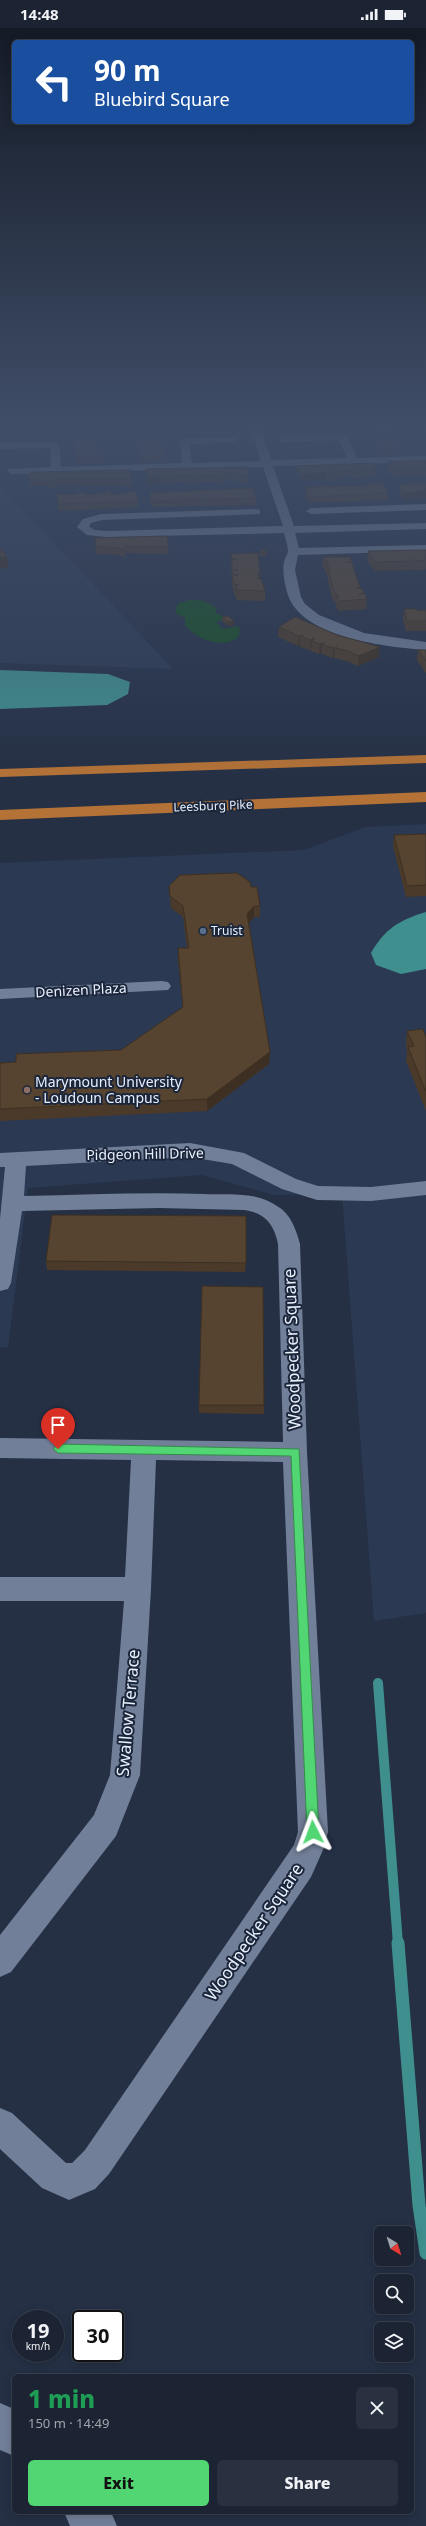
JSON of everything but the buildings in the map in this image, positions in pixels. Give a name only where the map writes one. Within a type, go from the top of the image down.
[{"type":"highway","points":[[0,773],[426,759]]},
{"type":"highway","name":"Leesburg Pike","points":[[0,815],[426,797]]},
{"type":"street","points":[[293,547],[294,552],[291,557],[289,571],[294,597],[302,609],[329,625],[350,633],[397,643],[426,646]]},
{"type":"street","points":[[294,552],[426,548]]},
{"type":"street","name":"Denizen Plaza","points":[[0,994],[162,986]]},
{"type":"street","name":"Pidgeon Hill Drive","points":[[8,1159],[190,1150],[237,1158],[289,1184],[317,1192],[371,1194],[426,1188]]},
{"type":"street","points":[[0,1283],[13,1204],[8,1159]]},
{"type":"street","name":"Woodpecker Square","points":[[0,2125],[54,2176],[69,2182],[83,2177],[102,2155],[300,1866],[308,1850],[313,1832],[295,1452],[289,1244],[285,1228],[279,1217],[265,1208],[251,1203],[182,1201],[13,1204]]},
{"type":"street","points":[[0,1448],[295,1452]]},
{"type":"street","name":"Swallow Terrace","points":[[0,1961],[105,1825],[118,1797],[125,1775],[138,1589],[144,1450]]},
{"type":"street","points":[[0,1589],[138,1589]]},
{"type":"street","points":[[0,2422],[12,2435]]},
{"type":"street","points":[[86,2514],[97,2526]]},
{"type":"shaded area","points":[[0,547],[57,547],[173,669],[0,663]]},
{"type":"shaded area","points":[[190,600],[208,603],[217,609],[215,613],[231,619],[216,622],[223,629],[238,626],[240,630],[238,637],[225,643],[217,643],[196,635],[185,625],[185,618],[177,614],[175,609],[179,603]]},
{"type":"shaded area","points":[[0,670],[108,674],[130,682],[128,694],[107,705],[0,709]]},
{"type":"shaded area","points":[[426,824],[426,1613],[374,1621],[342,1194],[274,1195],[202,1175],[28,1188],[8,1347],[0,1347],[0,863],[304,850],[365,827]]},
{"type":"shaded area","points":[[426,912],[426,969],[401,974],[376,965],[371,953],[387,932],[400,922]]},
{"type":"waterway","points":[[378,1683],[398,1944]]},
{"type":"waterway","points":[[398,1943],[419,2205],[426,2253]]},
{"type":"place","name":"Truist","points":[[203,931]]},
{"type":"place","name":"Marymount University - Loudoun Campus","points":[[27,1090]]},
{"type":"route","points":[[58,1449],[295,1452],[313,1832]]}]
